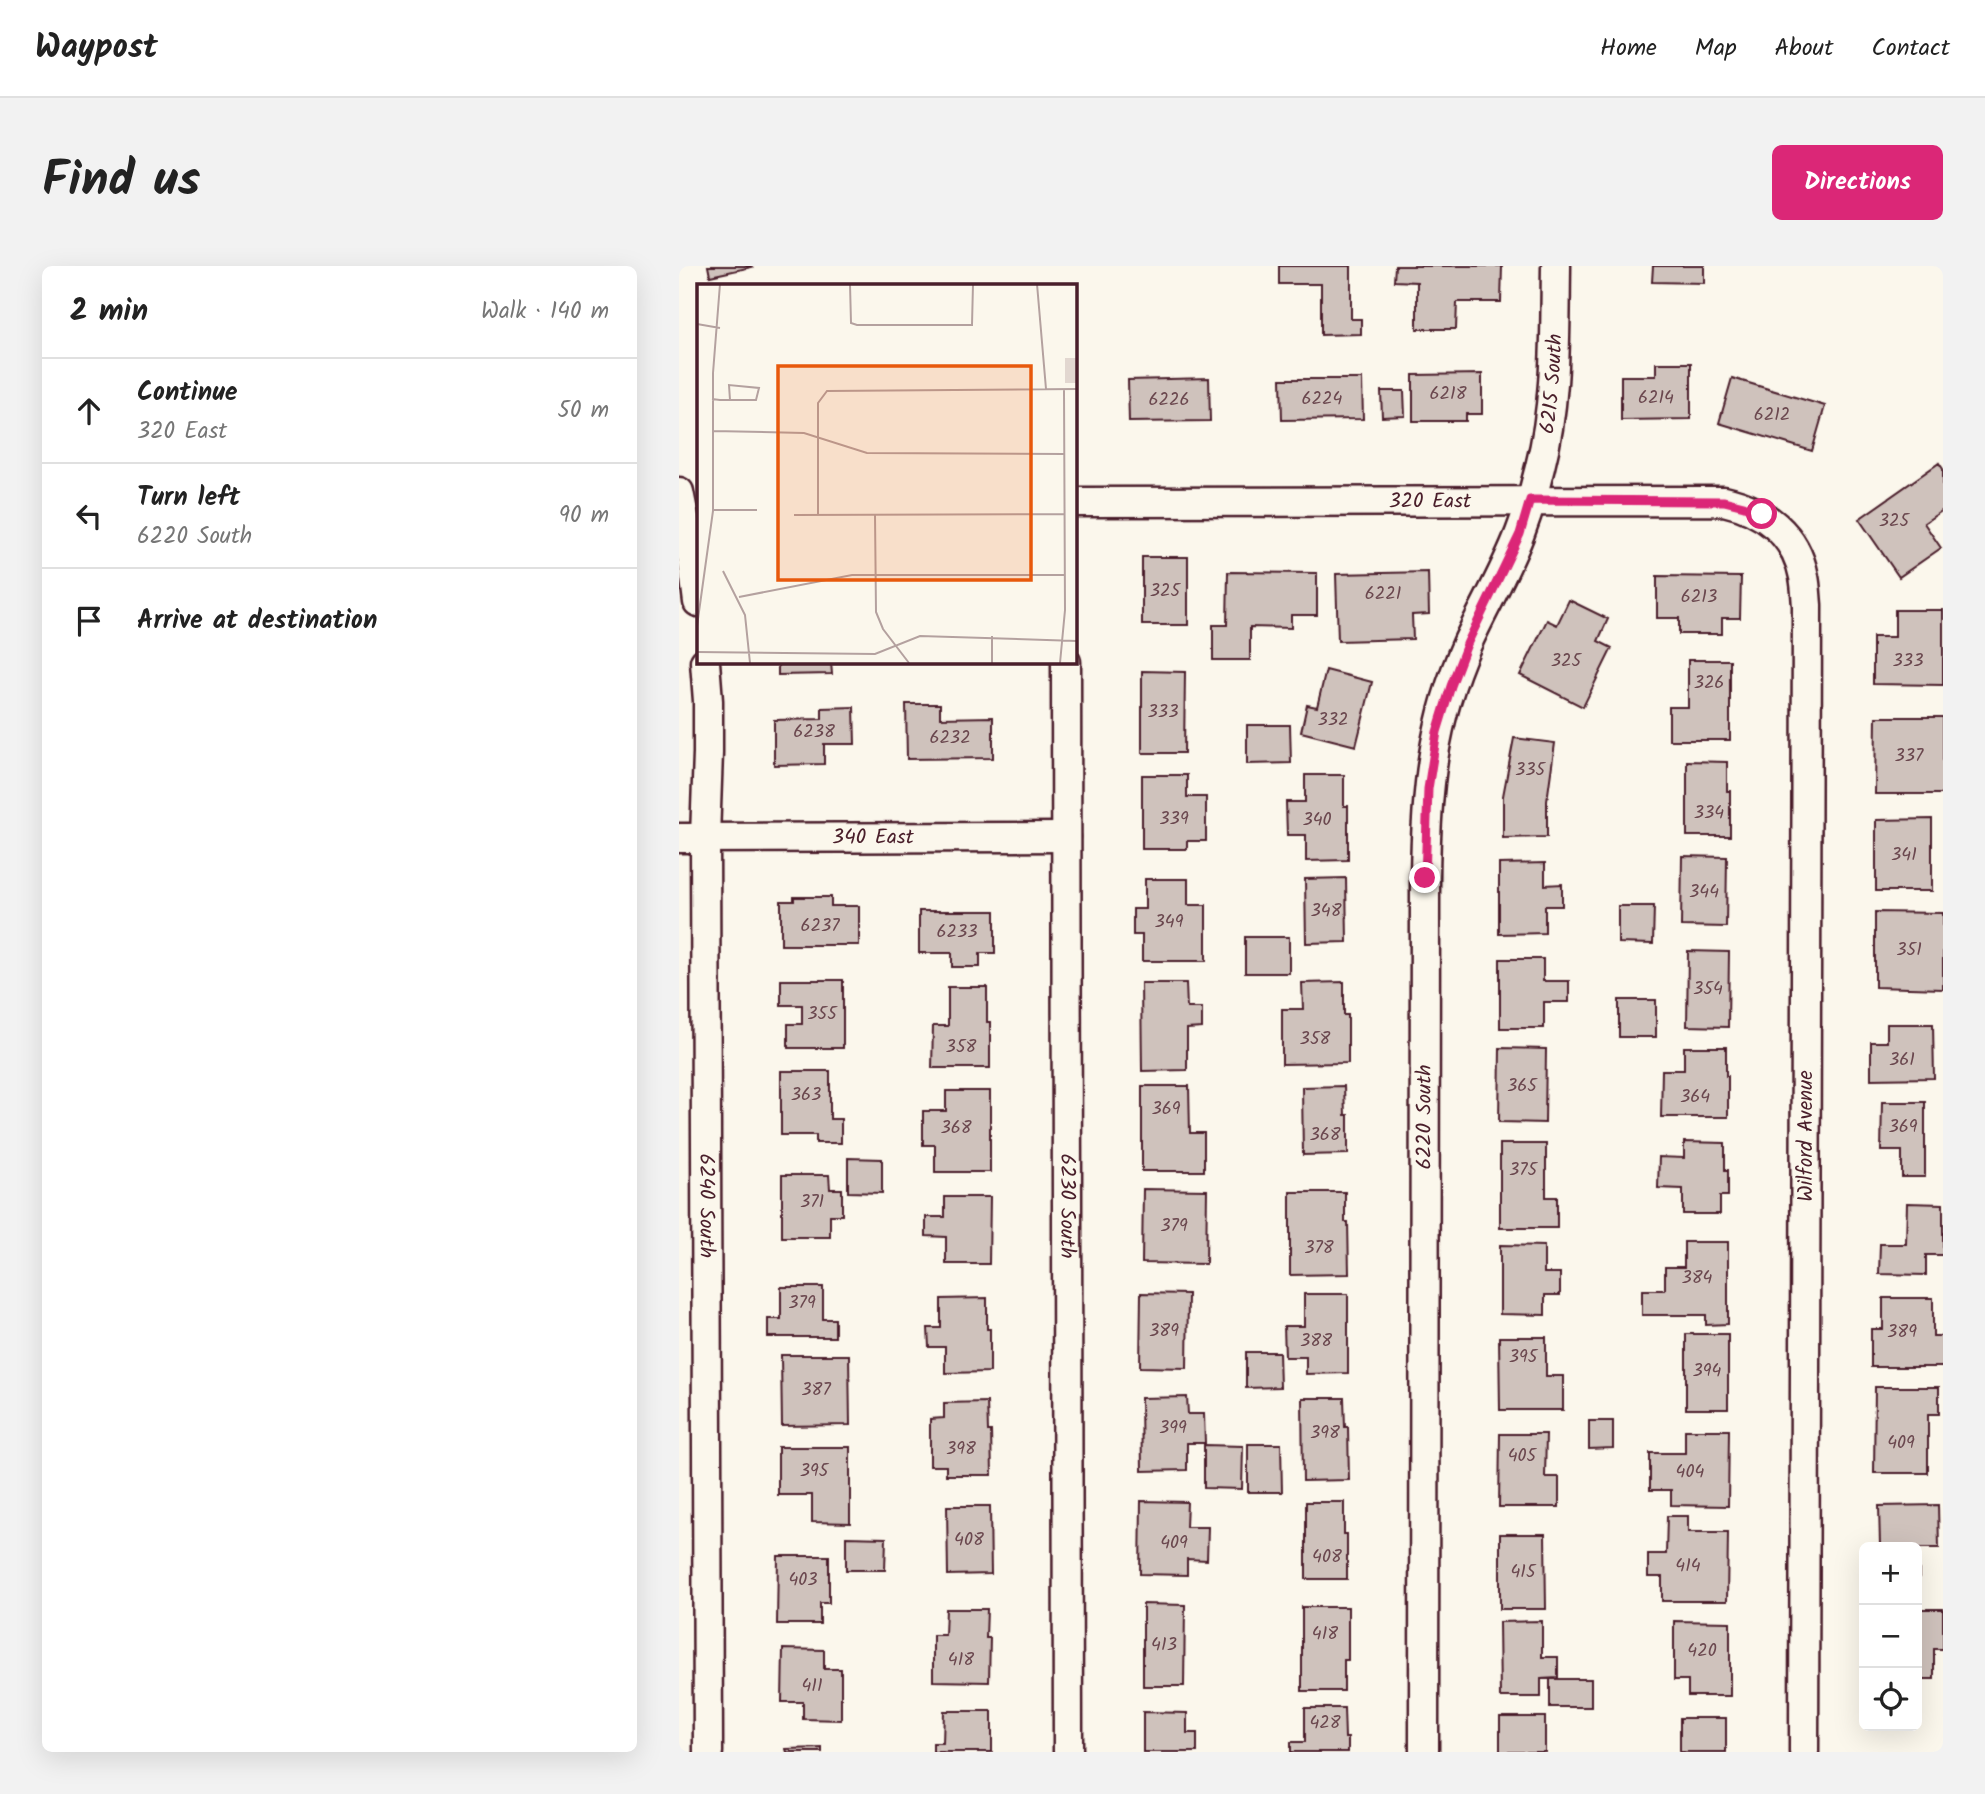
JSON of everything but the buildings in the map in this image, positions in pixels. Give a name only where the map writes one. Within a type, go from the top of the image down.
[{"type":"street","name":"6215 South","points":[[1530,500],[1541,467],[1549,419],[1555,352],[1556,266]]},
{"type":"street","points":[[679,492],[697,594]]},
{"type":"street","name":"6220 South","points":[[1424,1752],[1425,878],[1428,789],[1437,732],[1451,686],[1467,644],[1520,534],[1530,500]]},
{"type":"street","name":"320 East","points":[[1076,502],[1724,501],[1762,514],[1778,527]]},
{"type":"street","name":"Wilford Avenue","points":[[1778,527],[1795,551],[1804,575],[1807,605],[1804,1752]]},
{"type":"street","name":"6240 South","points":[[705,663],[708,754],[692,837],[708,1752]]},
{"type":"street","name":"6230 South","points":[[1066,663],[1067,1752]]},
{"type":"street","name":"340 East","points":[[692,837],[1066,837]]},
{"type":"route","points":[[1425,878],[1428,789],[1437,732],[1467,644],[1520,534],[1530,500],[1724,501],[1762,514]]}]
